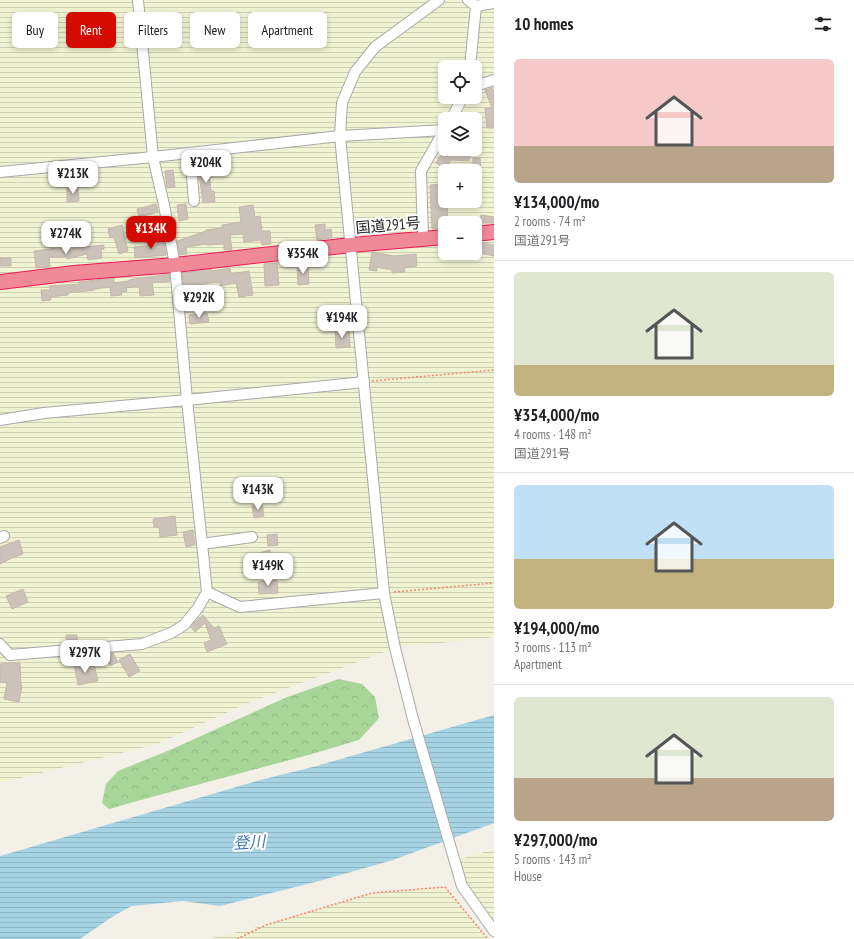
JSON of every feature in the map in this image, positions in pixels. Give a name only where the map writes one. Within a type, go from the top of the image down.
[{"type":"highway","points":[[482,233],[494,232]]},
{"type":"highway","name":"国道291号","points":[[0,282],[74,273],[175,265],[351,245],[438,238]]},
{"type":"street","points":[[0,644],[10,655],[142,644],[171,634],[184,625],[198,608],[207,592],[187,400],[175,265],[153,157],[138,0]]},
{"type":"street","points":[[440,0],[375,47],[355,72],[342,103],[340,136],[384,593],[395,648],[413,719],[462,886],[494,931]]},
{"type":"street","points":[[470,60],[472,3],[494,3]]},
{"type":"street","points":[[482,84],[494,80]]},
{"type":"street","points":[[0,172],[340,136],[438,129]]},
{"type":"street","points":[[423,239],[421,171],[438,141]]},
{"type":"street","points":[[190,153],[194,200]]},
{"type":"street","points":[[0,420],[44,413],[364,382]]},
{"type":"street","points":[[202,544],[252,537]]},
{"type":"street","points":[[207,592],[240,607],[384,593]]},
{"type":"path","points":[[364,382],[494,370]]},
{"type":"path","points":[[384,593],[494,583]]},
{"type":"path","points":[[237,939],[266,925],[372,893],[445,887],[488,939]]},
{"type":"green space","points":[[0,0],[494,0],[494,637],[395,648],[248,703],[157,744],[4,782],[0,781]]},
{"type":"green space","points":[[339,679],[362,684],[375,697],[379,718],[359,740],[109,809],[102,803],[106,784],[118,771],[170,750],[287,697]]},
{"type":"green space","points":[[494,849],[494,931],[477,908],[454,861]]},
{"type":"green space","points":[[445,887],[488,939],[208,939],[266,925],[372,893]]},
{"type":"water","name":"登川","points":[[494,715],[494,823],[393,860],[319,881],[220,906],[183,901],[132,906],[115,915],[80,939],[0,939],[0,856],[260,780],[313,767]]},
{"type":"building","points":[[492,88],[494,92],[494,128],[487,128],[485,108],[492,108],[485,90]]},
{"type":"building","points":[[440,156],[469,156],[469,161],[451,160],[449,164],[436,163]]},
{"type":"building","points":[[473,158],[480,158],[480,164],[473,164]]},
{"type":"building","points":[[208,164],[211,191],[214,191],[215,202],[203,203],[198,165]]},
{"type":"building","points":[[173,170],[175,187],[167,188],[165,171]]},
{"type":"building","points":[[438,184],[438,208],[447,208],[448,216],[438,216],[438,229],[432,229],[430,185]]},
{"type":"building","points":[[78,187],[79,201],[67,202],[67,188]]},
{"type":"building","points":[[156,204],[158,212],[139,217],[137,209]]},
{"type":"building","points":[[186,204],[188,219],[179,221],[177,205]]},
{"type":"building","points":[[253,205],[255,217],[260,216],[262,231],[270,231],[271,244],[262,245],[261,240],[244,242],[243,234],[230,235],[232,250],[224,250],[224,244],[207,244],[186,247],[187,254],[180,255],[177,241],[206,230],[222,228],[222,225],[241,222],[239,207]]},
{"type":"building","points":[[481,216],[494,217],[494,223],[482,223]]},
{"type":"building","points":[[379,221],[379,233],[365,233],[364,222]]},
{"type":"building","points":[[325,224],[325,230],[331,229],[332,238],[317,240],[315,225]]},
{"type":"building","points":[[122,225],[128,251],[119,254],[114,237],[110,238],[108,229]]},
{"type":"building","points":[[163,237],[166,255],[135,258],[134,247],[157,245],[157,238]]},
{"type":"building","points":[[483,243],[494,245],[494,256],[482,253]]},
{"type":"building","points":[[104,245],[104,249],[101,250],[102,258],[88,260],[87,254],[67,259],[67,257],[49,257],[50,267],[36,268],[34,251],[62,248],[62,252],[75,248]]},
{"type":"building","points":[[372,252],[394,256],[416,254],[417,266],[404,268],[405,272],[392,273],[392,270],[376,267],[377,271],[369,270]]},
{"type":"building","points":[[0,258],[11,258],[11,266],[0,266]]},
{"type":"building","points":[[277,263],[279,285],[265,286],[264,264]]},
{"type":"building","points":[[308,265],[309,284],[298,285],[297,266]]},
{"type":"building","points":[[230,268],[231,274],[249,271],[253,295],[239,297],[236,283],[220,286],[220,281],[192,286],[193,291],[184,292],[182,273]]},
{"type":"building","points":[[169,274],[170,281],[152,283],[154,295],[140,296],[139,286],[126,288],[127,291],[121,292],[122,295],[111,296],[110,287],[68,293],[68,295],[50,297],[51,300],[42,301],[41,290],[50,290],[49,286],[80,284],[79,282],[114,278],[114,283]]},
{"type":"building","points":[[207,313],[209,322],[190,324],[189,315]]},
{"type":"building","points":[[349,330],[350,347],[336,348],[335,331]]},
{"type":"building","points":[[262,504],[264,516],[254,518],[252,506]]},
{"type":"building","points":[[175,516],[177,535],[160,537],[159,527],[154,527],[153,519]]},
{"type":"building","points":[[193,530],[195,545],[186,547],[183,532]]},
{"type":"building","points":[[277,534],[278,545],[268,546],[267,535]]},
{"type":"building","points":[[19,540],[23,554],[0,564],[0,547]]},
{"type":"building","points":[[270,550],[273,564],[261,566],[259,553]]},
{"type":"building","points":[[277,580],[278,593],[259,594],[258,582]]},
{"type":"building","points":[[23,589],[28,602],[12,609],[6,596]]},
{"type":"building","points":[[203,615],[214,628],[219,626],[227,644],[207,652],[204,643],[211,640],[205,623],[195,632],[191,627]]},
{"type":"building","points":[[66,635],[77,635],[77,643],[67,644]]},
{"type":"building","points":[[113,653],[118,662],[110,666],[106,657]]},
{"type":"building","points":[[130,654],[140,671],[129,677],[119,660]]},
{"type":"building","points":[[20,663],[22,685],[19,702],[4,699],[7,683],[0,682],[0,664]]},
{"type":"building","points":[[83,663],[84,667],[94,665],[98,681],[78,685],[74,665]]}]
